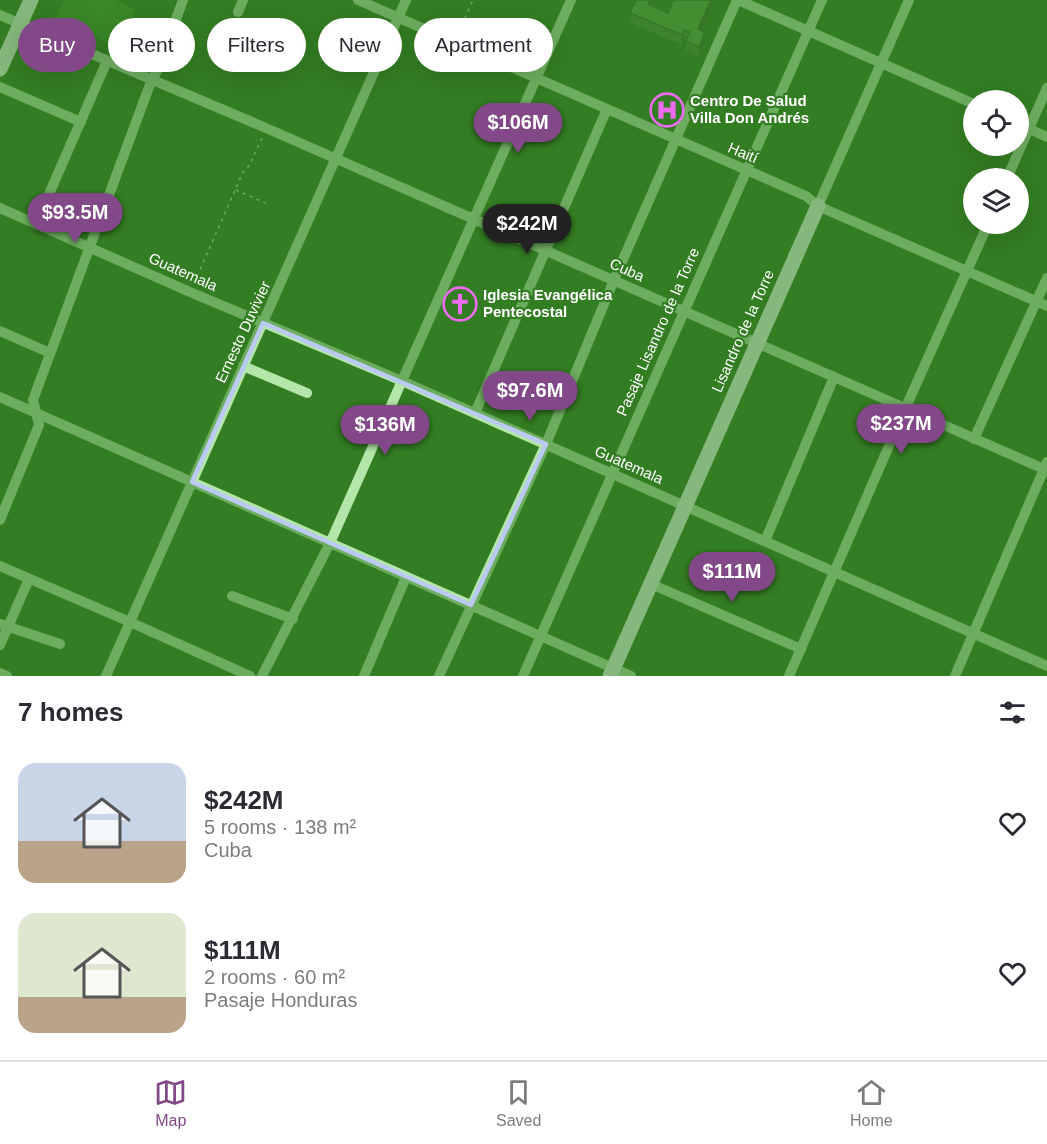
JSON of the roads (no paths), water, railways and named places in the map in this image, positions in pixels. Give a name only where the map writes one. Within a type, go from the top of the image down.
[{"type":"main road","points":[[23,18],[31,0]]},
{"type":"main road","points":[[0,69],[18,28]]},
{"type":"main road","name":"Lisandro de la Torre","points":[[611,672],[687,506],[818,206]]},
{"type":"street","points":[[0,520],[39,424],[33,400],[183,0]]},
{"type":"street","points":[[238,12],[243,0]]},
{"type":"street","name":"Haití","points":[[358,0],[398,18]]},
{"type":"street","name":"Ernesto Duvivier","points":[[398,18],[406,0]]},
{"type":"street","points":[[262,676],[330,543],[571,0]]},
{"type":"street","points":[[440,676],[546,444],[614,280],[738,0],[963,99]]},
{"type":"street","name":"Pasaje Lisandro de la Torre","points":[[523,676],[822,0]]},
{"type":"street","name":"Lisandro de la Torre","points":[[818,206],[909,0]]},
{"type":"street","name":"Cuba","points":[[0,15],[18,23]]},
{"type":"street","name":"Haití","points":[[402,20],[806,196],[818,206],[1047,306]]},
{"type":"street","name":"Cuba","points":[[96,57],[266,128],[974,439],[1045,465]]},
{"type":"street","points":[[36,224],[106,61]]},
{"type":"street","name":"Ernesto Duvivier","points":[[106,676],[374,72]]},
{"type":"street","points":[[0,87],[81,122]]},
{"type":"street","points":[[1029,119],[1047,88]]},
{"type":"street","points":[[475,413],[607,109]]},
{"type":"street","points":[[1029,129],[1047,137]]},
{"type":"street","name":"Guatemala","points":[[0,208],[190,292],[402,381],[1047,666]]},
{"type":"street","points":[[789,676],[984,234]]},
{"type":"street","points":[[974,439],[1047,278]]},
{"type":"street","points":[[0,332],[50,353]]},
{"type":"street","points":[[243,366],[307,393]]},
{"type":"street","points":[[765,541],[834,377]]},
{"type":"street","points":[[0,397],[541,636],[611,672],[631,676]]},
{"type":"street","points":[[955,676],[1045,465]]},
{"type":"street","points":[[0,566],[250,676]]},
{"type":"street","points":[[364,676],[406,577]]},
{"type":"street","points":[[0,645],[4,626],[28,579]]},
{"type":"street","points":[[651,584],[801,649]]},
{"type":"street","points":[[232,596],[292,619]]},
{"type":"street","points":[[4,626],[60,644]]},
{"type":"street","points":[[0,673],[7,676]]},
{"type":"place","name":"Centro De Salud Villa Don Andrés","points":[[667,110]]},
{"type":"place","name":"Iglesia Evangélica Pentecostal","points":[[460,304]]}]
